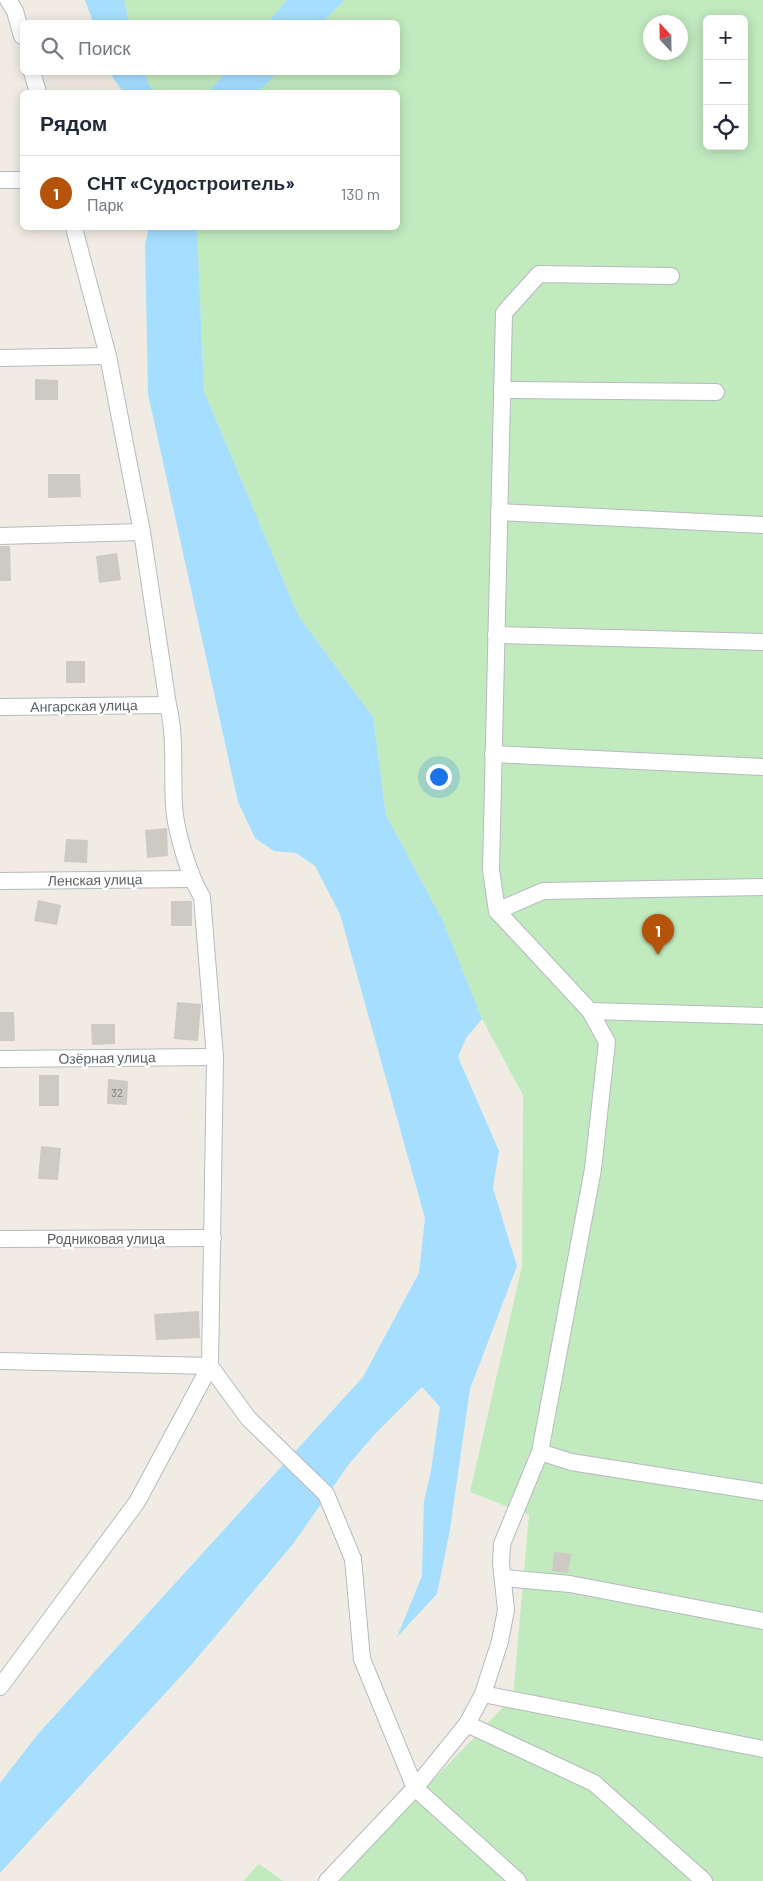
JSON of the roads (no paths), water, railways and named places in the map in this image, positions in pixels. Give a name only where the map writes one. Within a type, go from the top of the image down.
[{"type":"street","points":[[8,7],[20,32]]},
{"type":"street","points":[[33,75],[37,90]]},
{"type":"street","points":[[0,180],[20,180]]},
{"type":"street","points":[[0,1687],[137,1502],[210,1366],[215,1057],[202,897],[191,879],[174,808],[173,727],[168,706],[142,532],[108,356],[75,230]]},
{"type":"street","points":[[336,1878],[416,1788],[467,1724],[483,1694],[503,1627],[506,1610],[501,1563],[502,1544],[509,1522],[540,1452],[593,1169],[607,1042],[590,1011],[497,911],[491,870],[504,314],[539,274],[671,276]]},
{"type":"street","points":[[0,358],[108,356]]},
{"type":"street","points":[[502,390],[716,392]]},
{"type":"street","points":[[499,512],[763,524]]},
{"type":"street","points":[[0,536],[142,532]]},
{"type":"street","points":[[496,635],[763,642]]},
{"type":"street","name":"Ангарская улица","points":[[0,707],[168,706]]},
{"type":"street","points":[[493,754],[763,767]]},
{"type":"street","name":"Ленская улица","points":[[0,881],[191,879]]},
{"type":"street","points":[[497,911],[542,891],[763,887]]},
{"type":"street","points":[[590,1011],[763,1016]]},
{"type":"street","name":"Озёрная улица","points":[[0,1059],[215,1057]]},
{"type":"street","name":"Родниковая улица","points":[[0,1239],[213,1238]]},
{"type":"street","points":[[0,1361],[210,1366]]},
{"type":"street","points":[[210,1366],[248,1418],[326,1494],[353,1559],[362,1659],[416,1788],[518,1881]]},
{"type":"street","points":[[540,1452],[570,1462],[763,1492]]},
{"type":"street","points":[[504,1578],[570,1584],[763,1621]]},
{"type":"street","points":[[483,1694],[763,1749]]},
{"type":"street","points":[[467,1724],[594,1783],[704,1881]]},
{"type":"water","points":[[85,0],[124,0],[129,20],[92,20]]},
{"type":"water","points":[[287,0],[345,0],[324,20],[270,20]]},
{"type":"water","points":[[111,75],[145,75],[152,90],[122,90]]},
{"type":"water","points":[[223,75],[275,75],[261,90],[210,90]]},
{"type":"water","points":[[148,230],[197,230],[204,391],[298,615],[373,717],[386,815],[442,919],[482,1019],[466,1038],[458,1057],[499,1151],[493,1188],[517,1266],[470,1389],[450,1530],[437,1594],[397,1637],[422,1576],[424,1501],[431,1471],[440,1407],[422,1387],[375,1434],[349,1464],[293,1544],[192,1664],[0,1873],[0,1783],[38,1734],[363,1377],[419,1273],[425,1218],[340,914],[315,866],[296,853],[274,851],[255,838],[238,802],[148,394],[145,244]]},
{"type":"place","name":"СНТ «Судостроитель»","points":[[658,955]]}]
